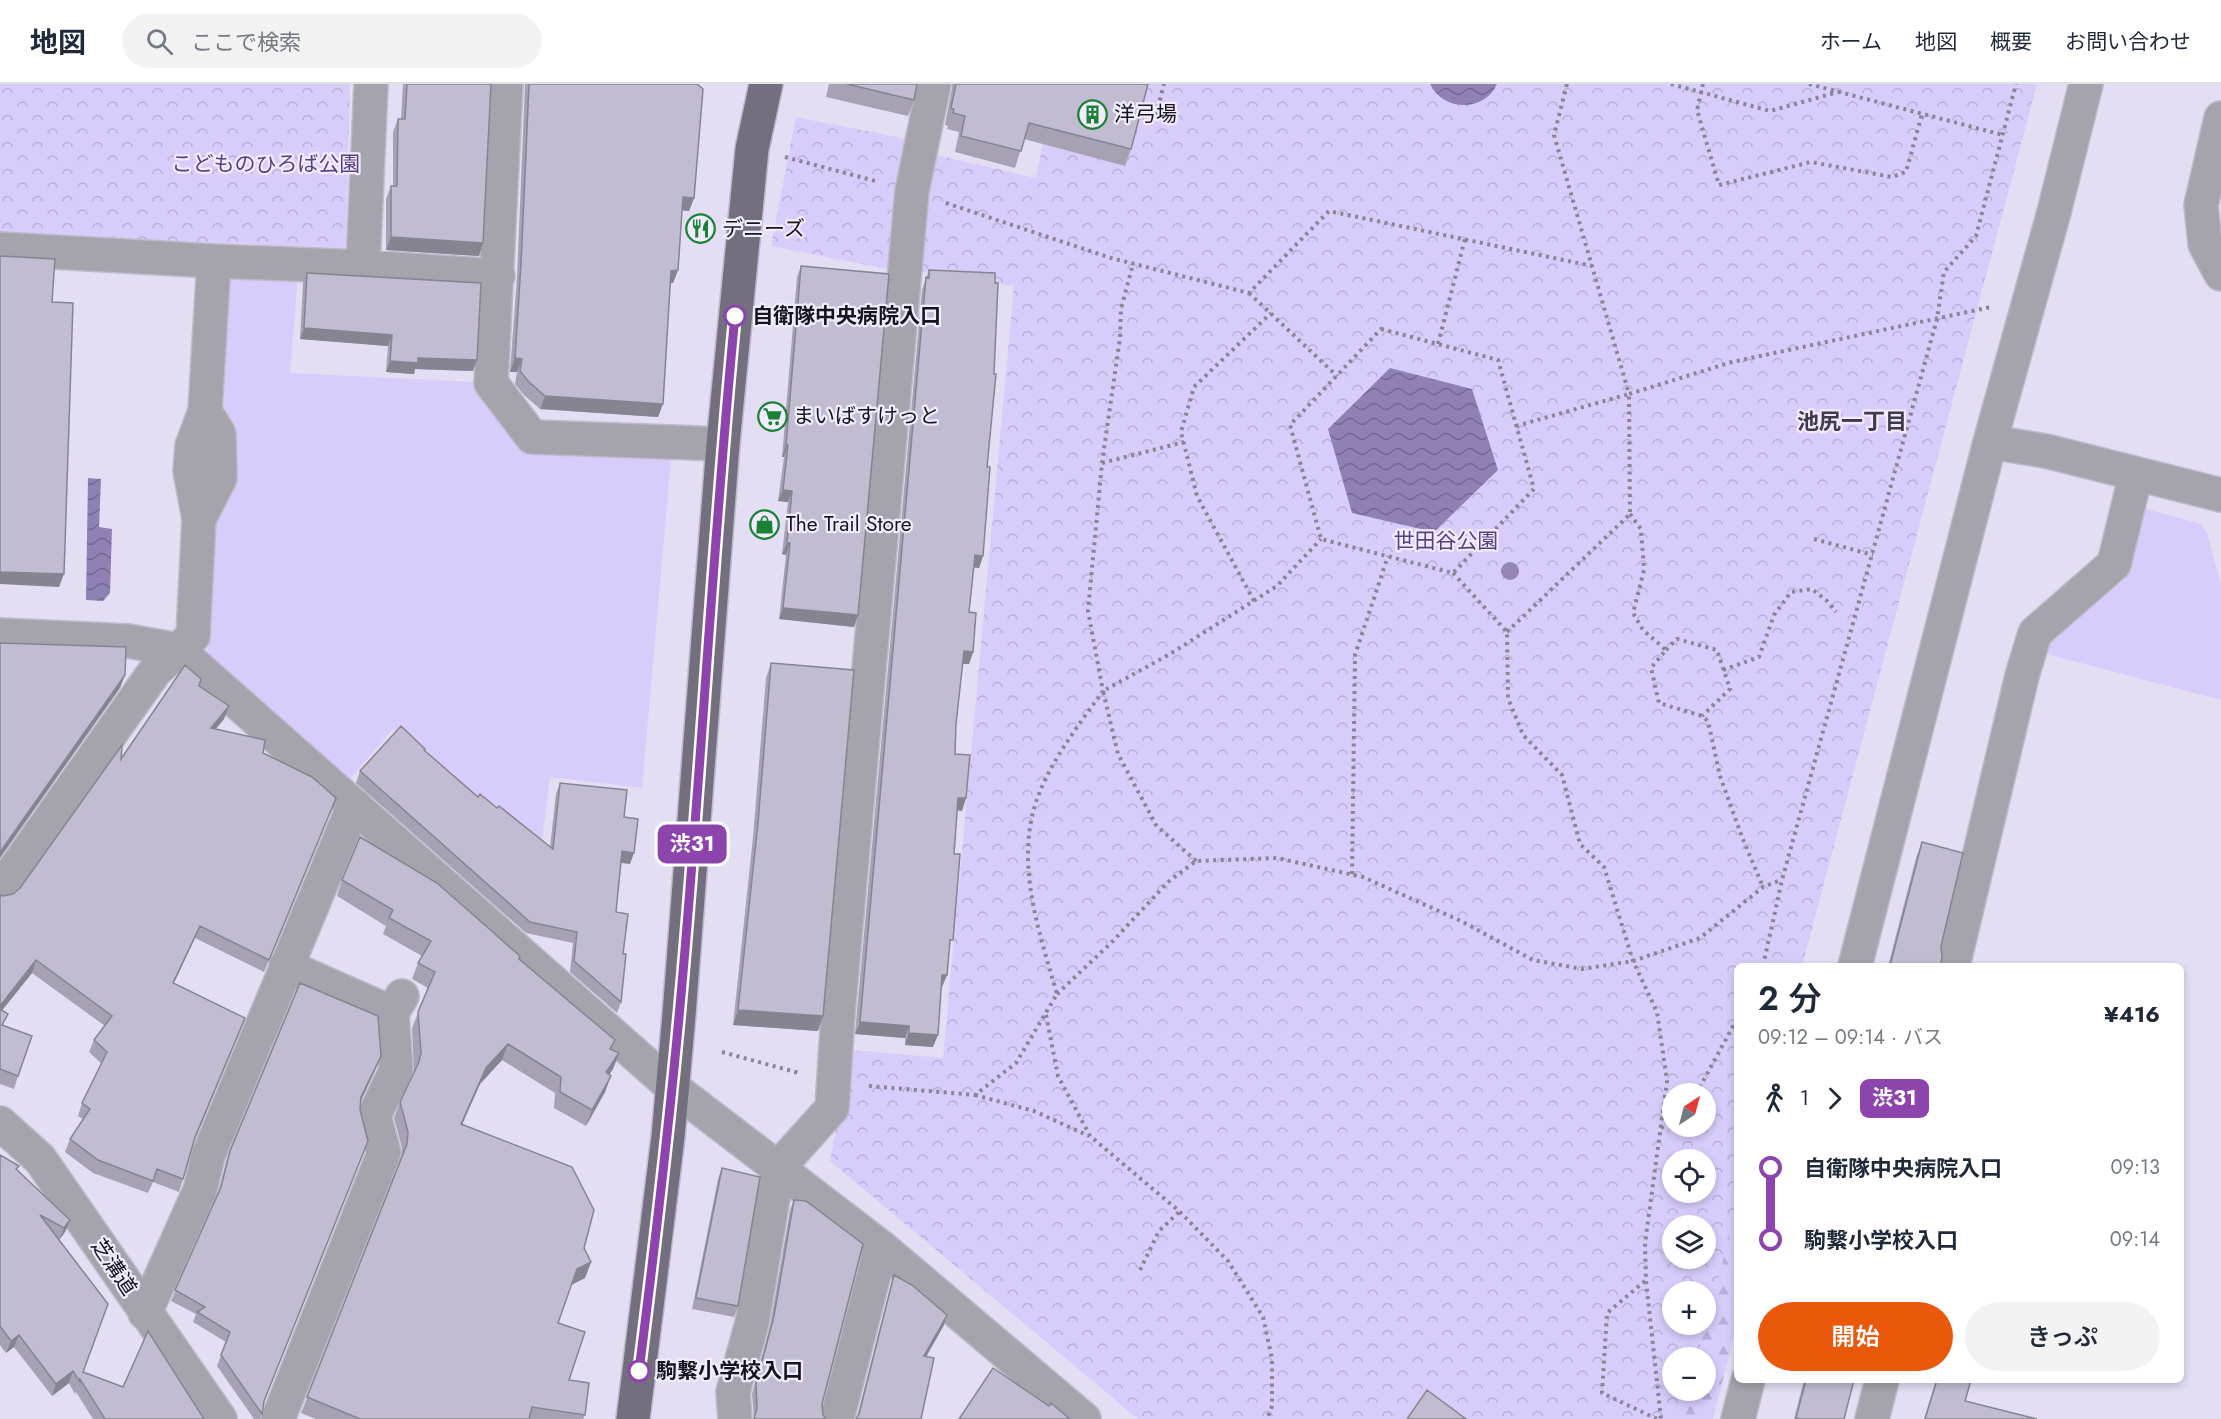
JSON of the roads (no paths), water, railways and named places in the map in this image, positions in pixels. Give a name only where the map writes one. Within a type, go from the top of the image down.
[{"type":"main road","points":[[633,1419],[672,1087],[723,444],[752,149],[766,84]]},
{"type":"street","points":[[363,267],[371,84]]},
{"type":"street","points":[[506,84],[491,383],[532,437],[723,444]]},
{"type":"street","points":[[735,1419],[733,1392],[752,1323],[778,1168],[831,1108],[912,191],[934,84]]},
{"type":"street","points":[[1856,963],[1990,442],[2054,212],[2086,84]]},
{"type":"street","points":[[2221,118],[2201,205],[2205,244],[2221,274]]},
{"type":"street","points":[[0,249],[498,276]]},
{"type":"street","points":[[0,890],[155,671],[193,636],[199,519],[190,471],[192,446],[205,411],[214,261]]},
{"type":"street","points":[[1990,442],[2046,451],[2221,495]]},
{"type":"street","points":[[1954,963],[2022,676],[2035,633],[2114,564],[2136,474]]},
{"type":"street","points":[[0,635],[128,641],[178,650],[672,1087],[880,1247],[1084,1419]]},
{"type":"street","points":[[146,1313],[200,1190],[208,1156],[354,805]]},
{"type":"street","points":[[278,1419],[384,1153],[374,1116],[396,1070],[397,1005],[286,966]]},
{"type":"street","name":"芝溝道","points":[[0,1123],[40,1159],[220,1419]]},
{"type":"street","points":[[837,1419],[880,1247]]},
{"type":"street","points":[[1738,1419],[1747,1383]]},
{"type":"street","points":[[1872,1419],[1881,1383]]},
{"type":"water","points":[[1430,84],[1497,84],[1483,100],[1464,105],[1444,100]]},
{"type":"water","points":[[1390,368],[1472,389],[1498,470],[1434,532],[1352,513],[1328,429]]},
{"type":"water","points":[[88,478],[101,479],[99,527],[112,529],[110,593],[103,601],[86,600]]},
{"type":"place","name":"洋弓場","points":[[1093,114]]},
{"type":"place","name":"デニーズ","points":[[701,229]]},
{"type":"place","name":"自衛隊中央病院入口","points":[[735,316]]},
{"type":"place","name":"まいばすけっと","points":[[772,416]]},
{"type":"place","name":"The Trail Store","points":[[765,524]]},
{"type":"place","name":"駒繋小学校入口","points":[[639,1371]]},
{"type":"district","name":"池尻一丁目","points":[[1852,421]]},
{"type":"park label","name":"こどものひろば公園","points":[[266,164]]},
{"type":"park label","name":"世田谷公園","points":[[1446,541]]}]
